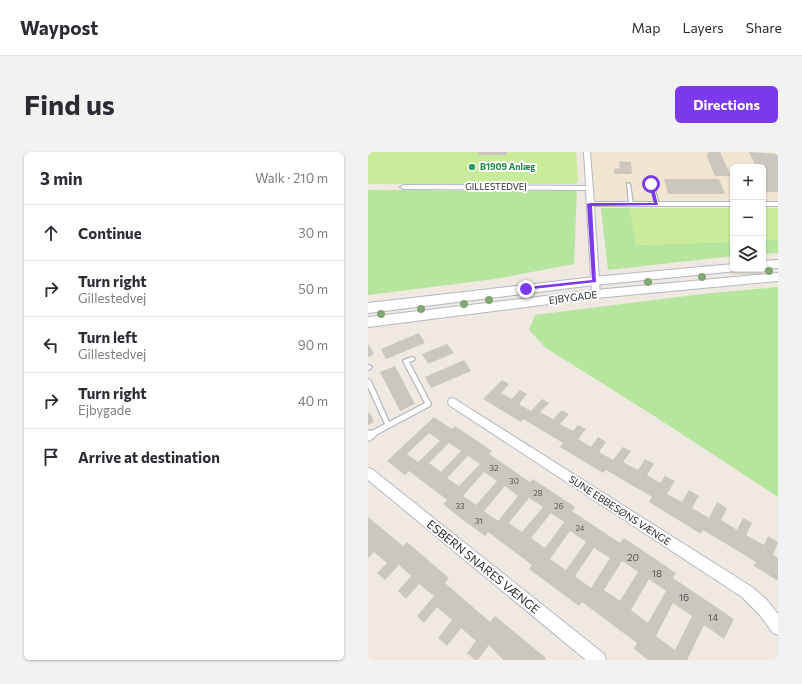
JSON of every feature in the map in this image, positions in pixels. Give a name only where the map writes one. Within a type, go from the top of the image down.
[{"type":"main road","points":[[766,265],[778,264]]},
{"type":"main road","name":"EJBYGADE","points":[[368,322],[595,287],[730,268]]},
{"type":"main road","name":"EJBYGADE","points":[[368,308],[595,287],[778,277]]},
{"type":"street","points":[[587,152],[595,287]]},
{"type":"street","name":"GILLESTEDVEJ","points":[[404,188],[589,188]]},
{"type":"street","points":[[590,204],[730,204]]},
{"type":"street","points":[[766,204],[778,204]]},
{"type":"street","name":"SUNE EBBESØNS VÆNGE","points":[[453,402],[747,592],[764,607],[778,628]]},
{"type":"street","name":"ESBERN SNARES VÆNGE","points":[[368,473],[598,660]]},
{"type":"lane","points":[[628,184],[631,204]]},
{"type":"lane","points":[[651,184],[657,204]]},
{"type":"lane","points":[[369,435],[428,404],[406,361],[412,359]]},
{"type":"lane","points":[[368,381],[388,425]]},
{"type":"shaded area","points":[[591,152],[778,152],[778,202],[766,202],[766,164],[730,164],[730,202],[594,203]]},
{"type":"green space","name":"B1909 Anlæg","points":[[368,152],[576,152],[578,182],[573,184],[368,184]]},
{"type":"green space","points":[[368,190],[577,191],[574,264],[495,279],[368,295]]},
{"type":"green space","points":[[601,208],[630,208],[636,245],[730,242],[730,256],[608,270]]},
{"type":"green space","points":[[630,208],[730,208],[730,242],[636,245]]},
{"type":"green space","points":[[766,208],[778,208],[778,240],[766,240]]},
{"type":"green space","points":[[766,240],[778,240],[778,253],[766,254]]},
{"type":"green space","points":[[778,287],[778,497],[648,412],[546,348],[529,330],[535,315],[702,294]]},
{"type":"building","points":[[478,152],[507,152],[507,155],[477,155]]},
{"type":"building","points":[[708,152],[720,152],[730,176],[715,176],[706,154],[709,154]]},
{"type":"building","points":[[749,152],[778,154],[778,192],[766,192],[766,164],[755,164]]},
{"type":"building","points":[[619,161],[631,162],[632,174],[614,174],[614,169],[620,168]]},
{"type":"building","points":[[664,179],[719,179],[725,194],[668,194]]},
{"type":"building","points":[[419,333],[425,343],[386,359],[381,349]]},
{"type":"building","points":[[447,344],[454,353],[428,364],[422,354]]},
{"type":"building","points":[[368,345],[374,354],[368,357]]},
{"type":"building","points":[[464,360],[471,371],[431,388],[425,377]]},
{"type":"building","points":[[395,366],[415,404],[400,411],[380,372]]},
{"type":"building","points":[[502,380],[509,384],[501,393],[512,399],[520,390],[527,394],[519,404],[531,411],[542,399],[549,403],[540,412],[553,419],[562,410],[569,414],[560,424],[573,431],[578,425],[586,429],[578,439],[591,447],[598,437],[606,442],[599,452],[613,460],[623,447],[631,451],[623,462],[638,470],[645,459],[654,464],[647,475],[660,483],[665,476],[675,481],[667,494],[682,502],[689,490],[699,496],[692,508],[709,518],[717,502],[727,508],[721,520],[737,530],[743,518],[752,523],[746,535],[764,545],[768,536],[778,542],[773,555],[778,558],[778,581],[754,566],[756,562],[703,530],[701,534],[649,502],[652,497],[606,470],[603,473],[560,447],[563,443],[523,419],[521,422],[483,399]]},
{"type":"building","points":[[370,413],[374,422],[368,425],[368,414]]},
{"type":"building","points":[[434,417],[452,429],[455,426],[492,451],[489,454],[530,482],[533,479],[575,507],[572,511],[620,543],[624,538],[676,573],[673,578],[734,619],[724,639],[704,625],[687,660],[648,660],[634,649],[637,643],[582,602],[579,606],[529,569],[532,565],[488,532],[485,536],[463,520],[443,504],[447,500],[409,471],[405,475],[387,461]],"holes":[[[429,433],[440,441],[418,462],[407,454]],[[449,443],[461,451],[441,472],[429,463]],[[468,456],[480,464],[459,486],[447,478]],[[484,472],[497,481],[476,505],[463,496]],[[505,486],[518,496],[498,521],[484,511]],[[529,498],[543,507],[522,532],[509,523]],[[551,513],[564,522],[545,548],[531,538]],[[570,531],[586,542],[566,570],[550,559]],[[594,548],[610,558],[591,588],[575,576]],[[622,561],[638,572],[620,601],[604,590]],[[649,579],[666,591],[648,623],[631,610]],[[673,603],[692,616],[675,650],[656,636]]]},
{"type":"building","points":[[368,517],[403,546],[407,542],[449,578],[445,583],[490,622],[495,616],[546,658],[545,660],[503,660],[489,645],[478,660],[475,660],[467,653],[476,641],[461,628],[447,646],[438,638],[452,620],[437,607],[424,623],[417,616],[434,596],[419,584],[406,599],[398,591],[411,576],[399,565],[385,580],[377,573],[387,563],[374,552],[368,558]]},
{"type":"place","name":"B1909 Anlæg","points":[[472,167]]},
{"type":"route","points":[[526,289],[594,281],[590,204],[657,204],[651,184]]}]
